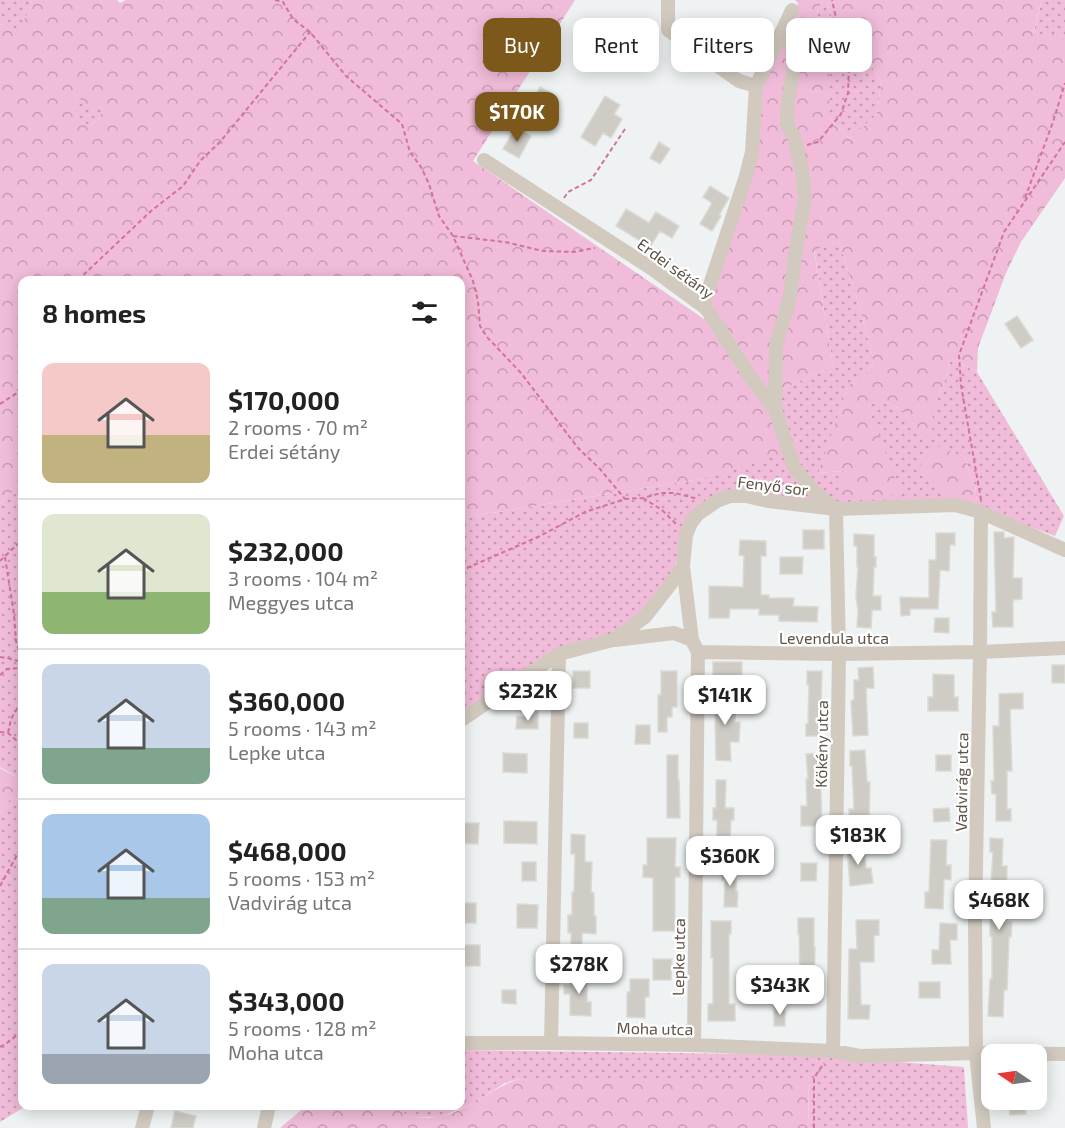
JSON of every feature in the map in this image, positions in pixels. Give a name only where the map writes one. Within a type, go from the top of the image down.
[{"type":"street","points":[[668,0],[668,30],[739,81],[756,86]]},
{"type":"street","points":[[703,306],[752,152],[756,86],[790,14],[794,65],[787,125],[794,136],[805,198],[790,297],[776,346],[775,409]]},
{"type":"street","name":"Erdei sétány","points":[[484,160],[651,268],[703,306],[751,378],[775,409],[794,467],[814,492],[836,509]]},
{"type":"street","name":"Fenyő sor","points":[[465,718],[559,654],[613,640],[645,617],[683,566],[686,535],[691,523],[698,514],[717,501],[730,496],[746,496],[768,501],[836,509],[955,505],[981,512],[1065,550]]},
{"type":"street","name":"Kökény utca","points":[[833,1051],[839,654],[836,509]]},
{"type":"street","name":"Vadvirág utca","points":[[981,512],[975,920],[976,1053],[984,1128]]},
{"type":"street","name":"Lepke utca","points":[[683,566],[695,646],[693,1045]]},
{"type":"street","name":"Levendula utca","points":[[613,640],[674,633],[695,646],[839,654],[1065,648]]},
{"type":"street","points":[[551,1043],[559,654]]},
{"type":"street","name":"Moha utca","points":[[465,1043],[693,1045],[833,1051],[860,1056],[976,1053],[1065,1054]]},
{"type":"street","points":[[142,1128],[147,1110]]},
{"type":"street","points":[[264,1128],[268,1110]]},
{"type":"path","points":[[275,0],[283,2],[293,19],[310,32],[346,76],[402,124],[410,152],[421,167],[439,216],[453,237],[473,281],[478,301],[480,326],[487,338],[521,373],[578,448],[600,468],[625,499]]},
{"type":"path","points":[[796,149],[818,141],[841,114],[848,93],[848,43],[836,18],[832,0]]},
{"type":"path","points":[[82,276],[152,211],[183,186],[200,161],[220,142],[310,32]]},
{"type":"path","points":[[1023,204],[1065,83]]},
{"type":"path","points":[[557,208],[568,192],[591,180],[625,129]]},
{"type":"path","points":[[981,512],[982,505],[959,356],[1004,232],[1065,142]]},
{"type":"path","points":[[453,237],[505,242],[543,251],[573,252],[614,244]]},
{"type":"path","points":[[0,404],[18,391]]},
{"type":"path","points":[[465,569],[538,537],[585,513],[625,499],[675,493],[700,500],[717,501]]},
{"type":"path","points":[[643,498],[662,510],[686,535]]},
{"type":"path","points":[[0,561],[18,544]]},
{"type":"path","points":[[5,557],[15,614],[18,649]]},
{"type":"path","points":[[0,657],[18,662]]},
{"type":"path","points":[[0,675],[6,669],[18,665]]},
{"type":"path","points":[[8,733],[18,708]]},
{"type":"path","points":[[0,732],[8,733],[18,741]]},
{"type":"path","points":[[0,886],[18,853]]},
{"type":"path","points":[[0,1047],[18,1034]]},
{"type":"path","points":[[814,1128],[814,1078],[833,1051]]},
{"type":"green space","points":[[0,0],[32,0],[30,10],[18,30],[0,24]]},
{"type":"green space","points":[[32,0],[117,0],[120,3],[126,0],[575,0],[561,22],[561,18],[483,18],[483,72],[529,72],[473,161],[704,319],[708,311],[762,85],[768,72],[774,72],[774,61],[786,36],[786,72],[829,72],[829,118],[850,139],[877,114],[881,82],[872,67],[872,18],[832,18],[827,4],[830,0],[1042,0],[1033,33],[1065,37],[1065,178],[1021,242],[1006,273],[978,348],[977,372],[951,359],[943,386],[933,407],[932,440],[916,428],[902,410],[883,400],[868,406],[901,495],[841,499],[843,471],[818,473],[847,385],[862,380],[874,362],[839,242],[814,250],[833,366],[763,398],[802,447],[700,479],[465,517],[465,276],[18,276],[18,496],[12,492],[0,504],[0,24],[18,29],[30,10]],"holes":[[[80,99],[88,107],[96,108],[99,105],[103,109],[99,119],[90,125],[78,117],[75,103]]]},
{"type":"green space","points":[[795,0],[824,0],[817,11],[818,18],[795,18],[798,3]]},
{"type":"green space","points":[[824,0],[830,0],[827,4],[832,18],[818,18],[817,11]]},
{"type":"green space","points":[[1042,0],[1065,0],[1065,37],[1033,34]]},
{"type":"green space","points":[[872,67],[881,82],[877,114],[850,139],[829,118],[829,72],[872,72]]},
{"type":"green space","points":[[80,99],[99,105],[103,109],[99,119],[90,125],[80,120],[77,114],[75,103]]},
{"type":"green space","points":[[839,242],[874,362],[862,380],[847,386],[819,473],[844,471],[868,406],[882,399],[902,410],[916,428],[933,407],[943,386],[951,359],[977,372],[1064,516],[1055,536],[967,504],[977,502],[975,486],[965,457],[951,452],[953,499],[908,500],[816,508],[731,499],[702,512],[686,535],[667,587],[645,609],[614,633],[465,713],[465,517],[700,479],[801,446],[763,398],[833,366],[814,249]]},
{"type":"green space","points":[[938,446],[965,457],[975,486],[977,502],[967,504],[953,499],[930,483],[920,465]]},
{"type":"green space","points":[[12,491],[18,495],[18,778],[0,767],[0,504]]},
{"type":"green space","points":[[0,768],[18,778],[18,800],[11,798],[0,813]]},
{"type":"green space","points":[[11,798],[18,800],[20,1110],[0,1122],[0,813]]},
{"type":"green space","points":[[465,1050],[808,1055],[964,1067],[968,1128],[809,1128],[808,1078],[521,1078],[505,1083],[465,1107]]},
{"type":"green space","points":[[521,1078],[808,1078],[809,1128],[280,1128],[301,1110],[401,1110],[409,1117],[439,1117],[465,1110],[465,1107]]},
{"type":"green space","points":[[401,1110],[458,1110],[441,1117],[409,1117]]},
{"type":"building","points":[[540,87],[552,94],[544,108],[532,101]]},
{"type":"building","points":[[605,96],[620,105],[614,114],[622,119],[611,138],[603,133],[595,146],[581,137]]},
{"type":"building","points":[[516,127],[531,136],[519,158],[503,149]]},
{"type":"building","points":[[659,142],[670,149],[660,164],[650,158]]},
{"type":"building","points":[[710,186],[729,198],[712,231],[700,224],[712,203],[703,197]]},
{"type":"building","points":[[626,209],[649,223],[656,212],[679,226],[672,238],[660,231],[650,247],[616,226]]},
{"type":"building","points":[[1017,316],[1033,340],[1021,348],[1005,324]]},
{"type":"building","points":[[803,530],[824,530],[824,549],[803,549]]},
{"type":"building","points":[[994,532],[1004,532],[1004,538],[1014,537],[1013,578],[1022,578],[1022,599],[1013,600],[1013,627],[993,627],[992,612],[996,612]]},
{"type":"building","points":[[936,533],[955,533],[955,545],[950,545],[949,571],[940,570],[938,609],[910,609],[910,615],[901,616],[900,597],[929,598],[929,560],[936,560]]},
{"type":"building","points":[[854,534],[874,535],[876,567],[874,567],[873,596],[881,596],[881,610],[872,610],[871,628],[857,627],[858,567]]},
{"type":"building","points":[[740,540],[766,541],[766,556],[761,556],[761,595],[769,595],[769,598],[794,598],[793,606],[818,607],[817,622],[779,621],[779,615],[759,615],[759,609],[730,609],[729,618],[709,618],[709,586],[743,587],[744,556],[739,555]]},
{"type":"building","points":[[780,557],[803,557],[802,574],[780,574]]},
{"type":"building","points":[[935,618],[949,618],[949,633],[934,632]]},
{"type":"building","points":[[713,662],[742,662],[742,679],[713,679]]},
{"type":"building","points":[[1052,665],[1065,665],[1065,683],[1052,683]]},
{"type":"building","points":[[873,667],[874,688],[866,688],[868,735],[853,736],[851,701],[854,700],[854,680],[859,680],[858,668]]},
{"type":"building","points":[[573,671],[590,671],[590,688],[573,688]]},
{"type":"building","points":[[661,671],[677,671],[677,707],[672,707],[672,717],[667,717],[667,732],[658,732],[658,695],[661,695]]},
{"type":"building","points":[[807,671],[822,671],[820,736],[806,736],[809,685],[807,685]]},
{"type":"building","points":[[933,674],[954,675],[954,697],[958,697],[958,711],[928,711],[928,697],[933,697]]},
{"type":"building","points":[[1023,693],[1023,709],[1010,709],[1012,771],[1007,771],[1007,809],[1011,809],[1011,821],[996,821],[996,794],[992,794],[991,781],[994,781],[993,726],[999,726],[999,694]]},
{"type":"building","points":[[713,696],[736,697],[735,722],[740,722],[739,742],[730,742],[731,761],[716,760]]},
{"type":"building","points":[[529,712],[538,712],[538,729],[516,729],[517,716],[529,717]]},
{"type":"building","points":[[574,723],[588,723],[588,738],[574,738]]},
{"type":"building","points":[[636,725],[650,725],[650,744],[635,744]]},
{"type":"building","points":[[865,750],[867,782],[870,782],[869,821],[849,821],[849,809],[854,809],[850,751]]},
{"type":"building","points":[[503,753],[527,754],[527,773],[503,772]]},
{"type":"building","points":[[822,753],[823,764],[820,764],[822,826],[801,826],[801,806],[807,806],[806,754]]},
{"type":"building","points":[[667,755],[678,755],[680,818],[667,818]]},
{"type":"building","points":[[936,755],[951,755],[951,771],[936,771]]},
{"type":"building","points":[[716,780],[726,780],[725,808],[734,808],[730,841],[717,841],[717,820],[713,820],[713,808],[716,808]]},
{"type":"building","points":[[949,808],[950,821],[934,822],[933,809]]},
{"type":"building","points":[[504,821],[537,822],[537,844],[504,843]]},
{"type":"building","points":[[465,823],[479,823],[478,844],[465,843]]},
{"type":"building","points":[[571,834],[585,835],[585,862],[592,862],[591,892],[594,893],[596,934],[582,933],[582,955],[571,955],[571,933],[568,933],[568,915],[572,915],[572,892],[574,892],[575,854],[571,854]]},
{"type":"building","points":[[647,838],[676,838],[675,867],[680,867],[680,877],[675,877],[675,931],[653,931],[653,878],[643,877],[643,865],[647,865]]},
{"type":"building","points":[[990,838],[1003,839],[1002,866],[1007,866],[1006,922],[1012,922],[1003,1017],[988,1016],[990,979],[992,979],[990,922],[993,852],[990,852]]},
{"type":"building","points":[[931,840],[947,840],[946,865],[951,865],[951,880],[944,879],[943,909],[925,908],[925,892],[929,892]]},
{"type":"building","points":[[864,845],[866,868],[871,868],[873,883],[850,886],[847,846]]},
{"type":"building","points":[[522,862],[536,862],[536,881],[522,881]]},
{"type":"building","points":[[801,863],[817,863],[816,881],[801,881]]},
{"type":"building","points":[[722,868],[736,868],[737,907],[724,907],[725,881],[722,880]]},
{"type":"building","points":[[465,903],[476,903],[476,923],[465,923]]},
{"type":"building","points":[[517,904],[538,905],[537,928],[517,928]]},
{"type":"building","points":[[798,918],[814,918],[814,991],[793,991],[793,975],[800,975]]},
{"type":"building","points":[[856,920],[879,920],[879,935],[874,936],[874,962],[860,962],[861,1005],[870,1005],[869,1019],[848,1019],[849,949],[857,949]]},
{"type":"building","points":[[711,921],[731,921],[729,1004],[735,1004],[735,1021],[708,1021],[708,1004],[713,1004]]},
{"type":"building","points":[[940,923],[957,924],[957,940],[950,940],[951,964],[932,964],[932,950],[939,950]]},
{"type":"building","points":[[465,945],[480,945],[480,966],[465,966]]},
{"type":"building","points":[[653,959],[672,959],[671,980],[653,980]]},
{"type":"building","points":[[571,974],[587,974],[587,1002],[591,1002],[591,1016],[570,1015],[570,994],[564,994],[564,985],[570,985]]},
{"type":"building","points":[[630,979],[649,979],[649,997],[645,997],[645,1018],[627,1017],[627,992],[630,992]]},
{"type":"building","points":[[919,982],[940,982],[940,998],[919,998]]},
{"type":"building","points":[[502,990],[516,990],[516,1004],[502,1003]]},
{"type":"building","points":[[785,1006],[785,1026],[774,1026],[774,1007]]},
{"type":"building","points":[[1009,1110],[1026,1110],[1026,1114],[1010,1115]]},
{"type":"building","points":[[175,1111],[196,1116],[193,1128],[171,1128]]}]
